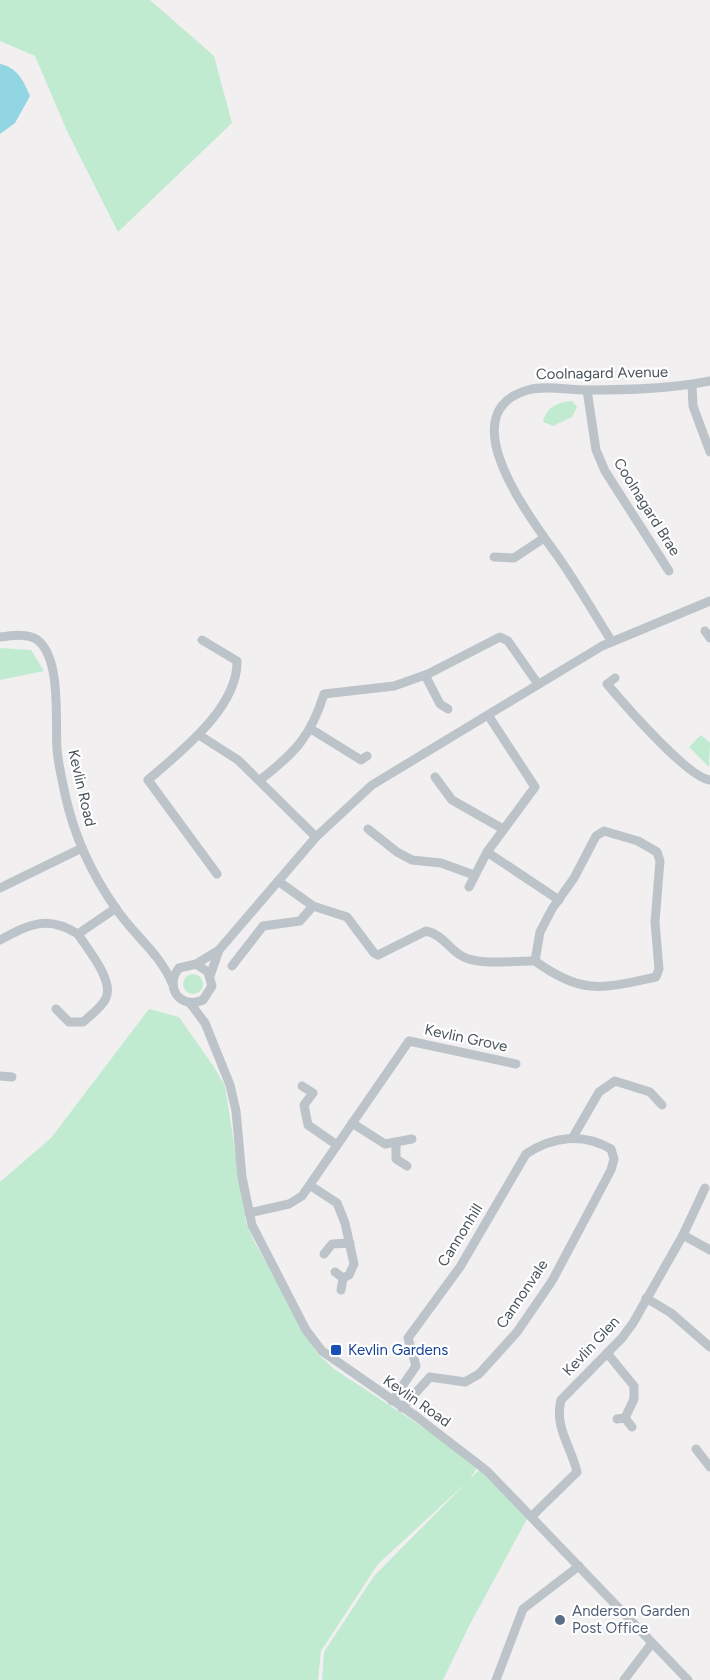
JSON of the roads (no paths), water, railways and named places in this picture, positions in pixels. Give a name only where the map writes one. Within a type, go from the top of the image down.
[{"type":"street","name":"Coolnagard Avenue","points":[[612,642],[544,538],[500,463],[494,428],[499,411],[508,398],[530,389],[586,390],[692,385],[710,381]]},
{"type":"street","points":[[692,385],[693,406],[710,452]]},
{"type":"street","name":"Coolnagard Brae","points":[[586,390],[596,450],[605,471],[669,571]]},
{"type":"street","points":[[494,557],[514,558],[544,538]]},
{"type":"street","points":[[196,964],[206,969],[212,986],[207,996],[196,1003],[189,1003],[176,995],[172,983],[179,968],[196,964],[219,950],[316,837],[372,785],[612,642],[710,601]]},
{"type":"street","name":"Kevlin Road","points":[[0,638],[24,635],[34,638],[47,654],[57,699],[57,749],[71,821],[82,848],[116,908],[159,960],[172,983]]},
{"type":"street","points":[[261,780],[288,758],[311,729],[324,694],[394,686],[424,675],[500,637],[508,641],[538,684]]},
{"type":"street","points":[[202,640],[237,661],[237,673],[212,721],[148,780],[217,874]]},
{"type":"street","points":[[424,675],[440,704],[448,709]]},
{"type":"street","points":[[615,678],[607,684],[645,727],[682,762],[710,780]]},
{"type":"street","points":[[469,887],[486,852],[535,787],[488,715]]},
{"type":"street","points":[[311,729],[361,760],[367,756]]},
{"type":"street","points":[[199,735],[238,760],[261,780],[298,822],[316,837]]},
{"type":"street","points":[[435,777],[452,800],[503,828]]},
{"type":"street","points":[[368,829],[397,852],[412,860],[441,863],[474,875]]},
{"type":"street","points":[[278,881],[313,906],[347,917],[374,953],[378,955],[426,931],[435,933],[462,956],[476,960],[535,961],[559,978],[583,987],[656,977],[659,969],[655,922],[660,861],[657,852],[638,842],[604,831],[596,836],[574,878],[540,932],[535,961]]},
{"type":"street","points":[[0,888],[82,848]]},
{"type":"street","points":[[486,852],[559,900]]},
{"type":"street","points":[[232,966],[263,926],[300,921],[313,906]]},
{"type":"street","points":[[78,934],[116,908]]},
{"type":"street","points":[[0,940],[29,924],[61,923],[78,934],[102,974],[108,988],[107,996],[83,1022],[69,1023],[56,1009]]},
{"type":"street","points":[[210,976],[219,950]]},
{"type":"street","name":"Kevlin Road","points":[[159,960],[179,968]]},
{"type":"street","name":"Kevlin Road","points":[[205,1023],[207,996]]},
{"type":"street","name":"Kevlin Road","points":[[189,1003],[205,1023],[230,1085],[236,1111],[242,1177],[249,1213],[281,1283],[317,1344],[358,1378],[478,1463],[532,1516],[688,1680]]},
{"type":"street","name":"Kevlin Grove","points":[[352,1123],[409,1041],[516,1064]]},
{"type":"street","points":[[0,1076],[12,1077]]},
{"type":"street","points":[[573,1137],[599,1092],[615,1082],[650,1092],[662,1105]]},
{"type":"street","points":[[302,1086],[313,1093],[304,1105],[308,1125],[337,1145]]},
{"type":"street","points":[[249,1213],[289,1204],[311,1186],[352,1123],[385,1144],[412,1139]]},
{"type":"street","name":"Cannonhill","points":[[392,1401],[416,1366],[408,1338],[460,1267],[526,1154],[542,1143],[573,1137],[582,1137],[603,1144]]},
{"type":"street","points":[[396,1142],[396,1159],[407,1166]]},
{"type":"street","name":"Cannonvale","points":[[402,1408],[430,1377],[465,1382],[479,1374],[517,1332],[552,1281],[611,1170],[614,1154],[603,1144]]},
{"type":"street","points":[[311,1186],[337,1203],[350,1243],[354,1264],[348,1275],[343,1278],[341,1290]]},
{"type":"street","name":"Kevlin Glen","points":[[532,1516],[577,1472],[573,1454],[561,1431],[558,1414],[561,1400],[633,1323],[683,1235],[705,1188]]},
{"type":"street","points":[[683,1235],[710,1250]]},
{"type":"street","points":[[324,1254],[332,1244],[350,1243]]},
{"type":"street","points":[[335,1272],[343,1278]]},
{"type":"street","points":[[646,1298],[671,1313],[710,1347]]},
{"type":"street","points":[[607,1353],[634,1386],[634,1399],[621,1418],[632,1427]]},
{"type":"street","points":[[696,1449],[710,1467]]},
{"type":"street","points":[[495,1680],[523,1609],[579,1566]]},
{"type":"street","points":[[624,1680],[652,1643]]},
{"type":"water","points":[[0,64],[16,72],[30,96],[15,123],[0,134]]},
{"type":"place","name":"Kevlin Gardens","points":[[336,1350]]},
{"type":"place","name":"Anderson Garden Post Office","points":[[560,1620]]}]
